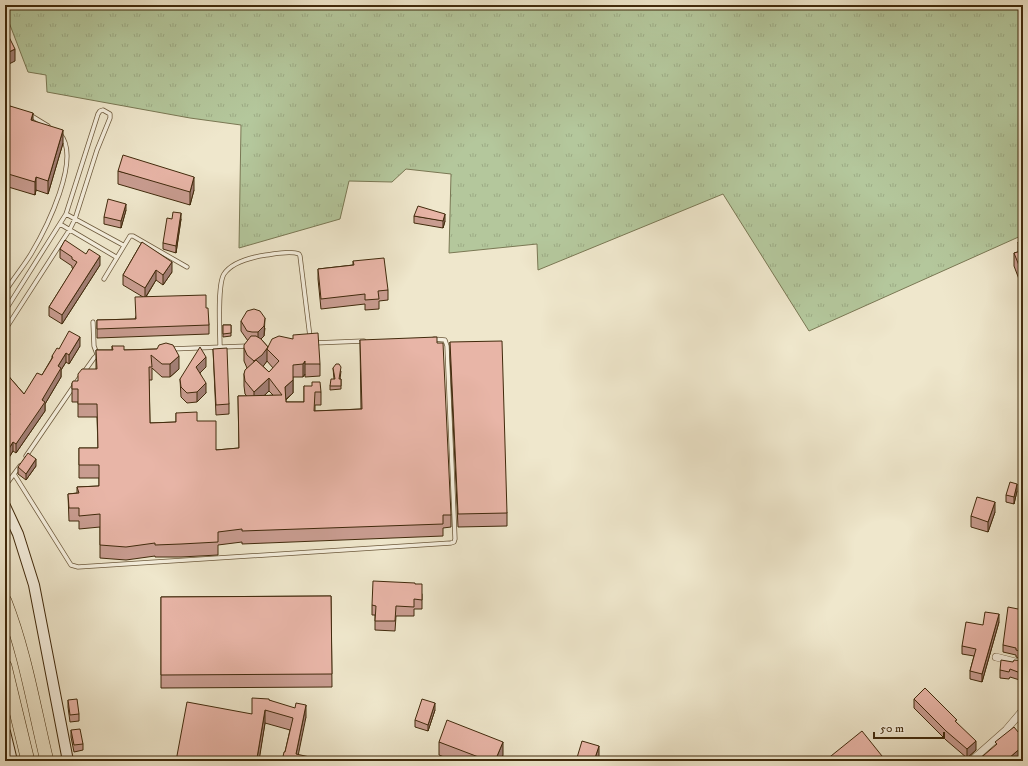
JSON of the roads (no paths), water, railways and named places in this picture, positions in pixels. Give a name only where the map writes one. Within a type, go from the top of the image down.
[{"type":"highway","points":[[5,601],[10,613],[25,666],[47,761]]},
{"type":"highway","points":[[5,666],[28,761]]},
{"type":"street","points":[[5,506],[18,534],[31,574],[68,761]]},
{"type":"street","points":[[996,657],[1023,664]]},
{"type":"street","points":[[971,761],[1006,730],[1023,710]]},
{"type":"street","points":[[5,732],[12,761]]},
{"type":"lane","points":[[5,106],[16,110]]},
{"type":"lane","points":[[5,311],[66,214],[98,114],[100,111],[108,111],[110,118],[97,150],[75,219],[5,330]]},
{"type":"lane","points":[[28,114],[34,117],[34,119],[52,128]]},
{"type":"lane","points":[[5,292],[32,253],[49,219],[63,184],[67,169],[66,149],[65,139],[58,132]]},
{"type":"lane","points":[[66,214],[124,245]]},
{"type":"lane","points":[[60,224],[116,258]]},
{"type":"lane","points":[[104,279],[129,236],[133,236],[187,267]]},
{"type":"lane","points":[[220,347],[220,290],[221,281],[224,274],[233,265],[255,257],[292,253],[298,253],[300,256],[310,343],[369,341]]},
{"type":"lane","points":[[93,322],[94,346],[97,354]]},
{"type":"lane","points":[[14,474],[71,565],[74,566],[82,567],[451,543],[454,542],[455,539],[447,346],[445,340],[427,339]]},
{"type":"lane","points":[[166,349],[250,346]]},
{"type":"lane","points":[[5,486],[94,358],[97,354],[103,352]]}]
